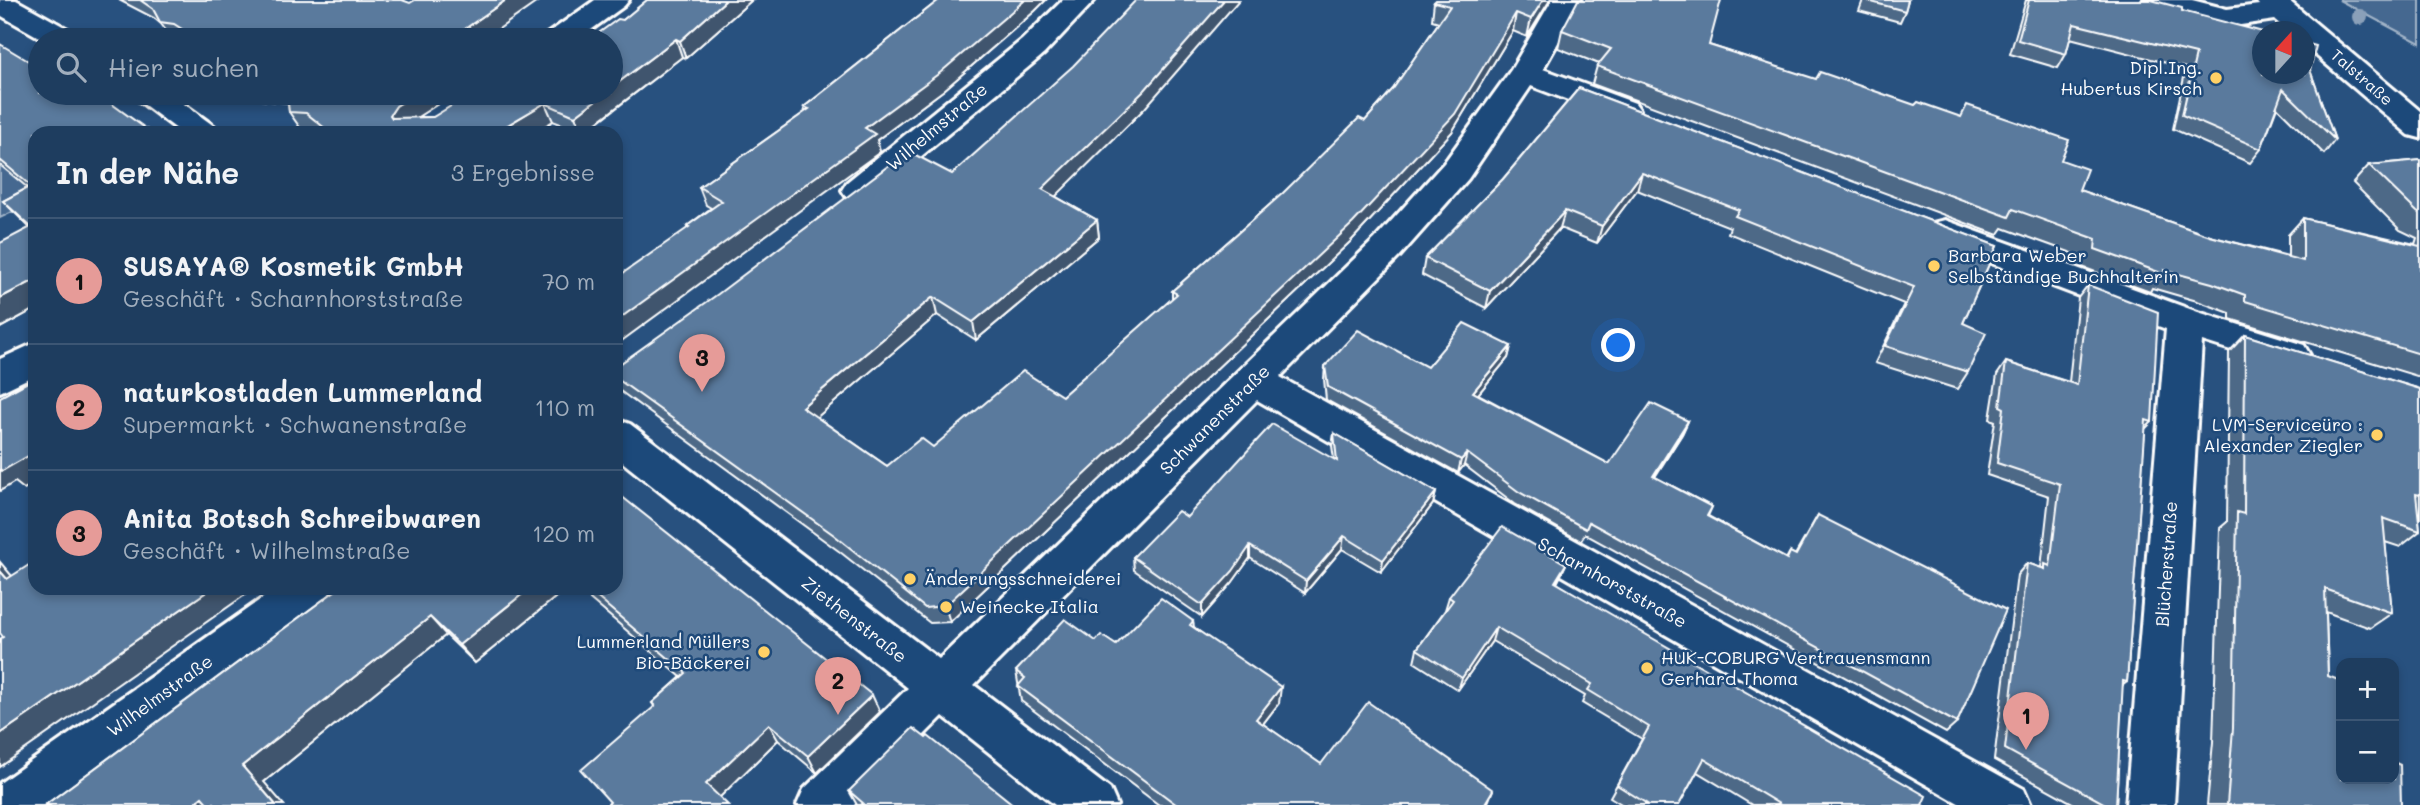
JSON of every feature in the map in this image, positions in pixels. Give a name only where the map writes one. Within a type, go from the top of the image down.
[{"type":"street","points":[[575,28],[614,0]]},
{"type":"street","name":"Wilhelmstraße","points":[[836,207],[1033,47],[1080,0]]},
{"type":"street","name":"Schwanenstraße","points":[[821,805],[1255,381],[1387,248],[1456,171],[1525,73],[1567,0]]},
{"type":"street","points":[[2158,0],[2227,18],[2276,5]]},
{"type":"street","name":"Talstraße","points":[[2276,5],[2420,128]]},
{"type":"street","points":[[2,6],[43,28]]},
{"type":"street","points":[[1525,73],[1655,122]]},
{"type":"street","points":[[2377,90],[2420,99]]},
{"type":"street","points":[[165,105],[194,126]]},
{"type":"street","points":[[1913,220],[2185,323],[2316,362]]},
{"type":"street","name":"Blücherstraße","points":[[2150,805],[2185,323]]},
{"type":"street","points":[[0,377],[28,361]]},
{"type":"street","name":"Scharnhorststraße","points":[[1255,381],[2007,805]]},
{"type":"street","name":"Ziethenstraße","points":[[623,440],[1093,805]]},
{"type":"street","name":"Wilhelmstraße","points":[[9,805],[301,595]]},
{"type":"shaded area","points":[[2339,0],[2420,0],[2420,43]]},
{"type":"shaded area","points":[[17,148],[28,180],[28,204],[0,218],[0,156]]},
{"type":"building","points":[[140,0],[402,0],[410,3],[415,0],[506,0],[466,28],[180,28],[160,22],[153,9]]},
{"type":"building","points":[[647,0],[726,0],[680,41],[676,39],[623,79],[623,28],[606,28],[618,19],[623,20]]},
{"type":"building","points":[[939,0],[1025,0],[941,72],[865,128],[875,134],[623,316],[623,273],[722,201],[699,187],[809,109],[804,107]]},
{"type":"building","points":[[1136,0],[1224,0],[1144,91],[1042,189],[1097,220],[973,322],[933,297],[802,407],[887,466],[921,438],[933,447],[1023,371],[1062,396],[1177,294],[1172,291],[1283,193],[1359,118],[1365,121],[1393,89],[1450,6],[1434,2],[1436,0],[1543,0],[1531,19],[1516,13],[1455,114],[1353,223],[945,606],[925,608],[834,535],[623,383],[623,362],[718,294],[908,151],[952,174],[1073,66]]},
{"type":"building","points":[[1578,0],[1721,0],[1709,45],[1816,79],[1820,72],[1915,105],[1918,102],[1961,117],[1967,105],[2069,140],[2061,160],[2087,169],[2079,190],[2210,236],[2303,261],[2303,218],[2420,246],[2420,354],[2245,301],[2245,295],[2212,283],[2164,270],[2164,274],[2095,249],[2096,239],[2013,209],[2009,217],[1597,66],[1611,49],[1562,30]]},
{"type":"building","points":[[1864,0],[1908,0],[1905,11]]},
{"type":"building","points":[[2029,0],[2151,0],[2252,29],[2252,84],[2315,84],[2335,140],[2283,89],[2261,149],[2182,115],[2196,54],[2074,24],[2066,54],[2018,40]]},
{"type":"building","points":[[0,44],[28,61],[28,105],[113,105],[142,126],[28,126],[28,183],[0,160]]},
{"type":"building","points":[[1579,88],[1997,246],[1963,323],[1986,333],[1968,372],[1885,346],[1914,287],[1735,216],[1739,210],[1642,173],[1602,226],[1565,211],[1490,291],[1425,258],[1503,179]]},
{"type":"building","points":[[288,105],[398,105],[390,115],[392,118],[433,117],[452,105],[542,105],[506,126],[322,126],[306,113],[289,112]]},
{"type":"building","points":[[550,105],[589,105],[575,116]]},
{"type":"building","points":[[2420,160],[2420,214],[2369,165]]},
{"type":"building","points":[[28,188],[28,224],[3,201]]},
{"type":"building","points":[[28,229],[28,284],[0,298],[0,243]]},
{"type":"building","points":[[2088,285],[2158,312],[2152,422],[2146,420],[2127,682],[2123,681],[2116,805],[2107,805],[2005,749],[2027,563],[2045,569],[2045,564],[2050,566],[2060,484],[1997,463],[2006,362],[2077,385]]},
{"type":"building","points":[[1464,323],[1511,346],[1473,392],[1609,464],[1651,403],[1688,421],[1653,476],[1712,507],[1707,516],[1787,559],[1790,552],[1796,555],[1818,515],[2006,610],[1957,723],[1589,522],[1586,529],[1519,492],[1467,453],[1461,460],[1328,387],[1325,366],[1358,330],[1427,367]]},
{"type":"building","points":[[2245,335],[2420,389],[2420,495],[2416,494],[2420,531],[2383,518],[2392,613],[2325,589],[2328,676],[2336,679],[2336,784],[2399,784],[2399,764],[2401,805],[2227,805],[2233,728],[2237,512],[2244,514]]},
{"type":"building","points":[[28,382],[28,456],[2,471],[0,469],[0,397]]},
{"type":"building","points":[[1272,424],[1337,461],[1334,433],[1436,492],[1383,560],[1344,536],[1306,581],[1250,546],[1233,571],[1202,605],[1133,557],[1178,511],[1187,517]]},
{"type":"building","points":[[623,498],[872,695],[808,756],[769,724],[706,784],[728,805],[607,805],[610,802],[581,770],[655,706],[652,703],[686,673],[594,595],[623,595]]},
{"type":"building","points":[[1502,527],[1566,564],[1555,582],[1926,796],[1922,805],[1778,805],[1704,759],[1679,805],[1649,805],[1617,785],[1649,727],[1588,690],[1592,684],[1496,627],[1462,678],[1417,649],[1453,600],[1449,597]]},
{"type":"building","points":[[28,566],[28,595],[202,595],[0,734],[0,639],[3,637],[0,633],[0,571],[7,579]]},
{"type":"building","points":[[330,595],[521,595],[459,645],[430,617],[242,766],[276,805],[209,805],[202,797],[192,805],[45,805]]},
{"type":"building","points":[[1161,598],[1193,621],[1190,625],[1281,687],[1256,719],[1321,764],[1368,702],[1493,790],[1484,805],[1177,805],[1018,686],[1025,678],[1016,671],[1065,619],[1096,641],[1101,635],[1116,645]]},
{"type":"building","points":[[913,728],[926,738],[928,736],[1014,805],[861,805],[863,803],[849,791]]},
{"type":"place","name":"Dipl.Ing. Hubertus Kirsch","points":[[2216,78]]},
{"type":"place","name":"Barbara Weber Selbständige Buchhalterin","points":[[1934,266]]},
{"type":"place","name":"Anita Botsch Schreibwaren","points":[[702,392]]},
{"type":"place","name":"LVM-Serviceüro : Alexander Ziegler","points":[[2377,435]]},
{"type":"place","name":"Änderungsschneiderei","points":[[910,579]]},
{"type":"place","name":"Weinecke Italia","points":[[946,607]]},
{"type":"place","name":"Lummerland Müllers Bio-Bäckerei","points":[[764,652]]},
{"type":"place","name":"HUK-COBURG Vertrauensmann Gerhard Thoma","points":[[1647,668]]},
{"type":"place","name":"naturkostladen Lummerland","points":[[838,715]]},
{"type":"place","name":"SUSAYA® Kosmetik GmbH","points":[[2026,750]]}]
